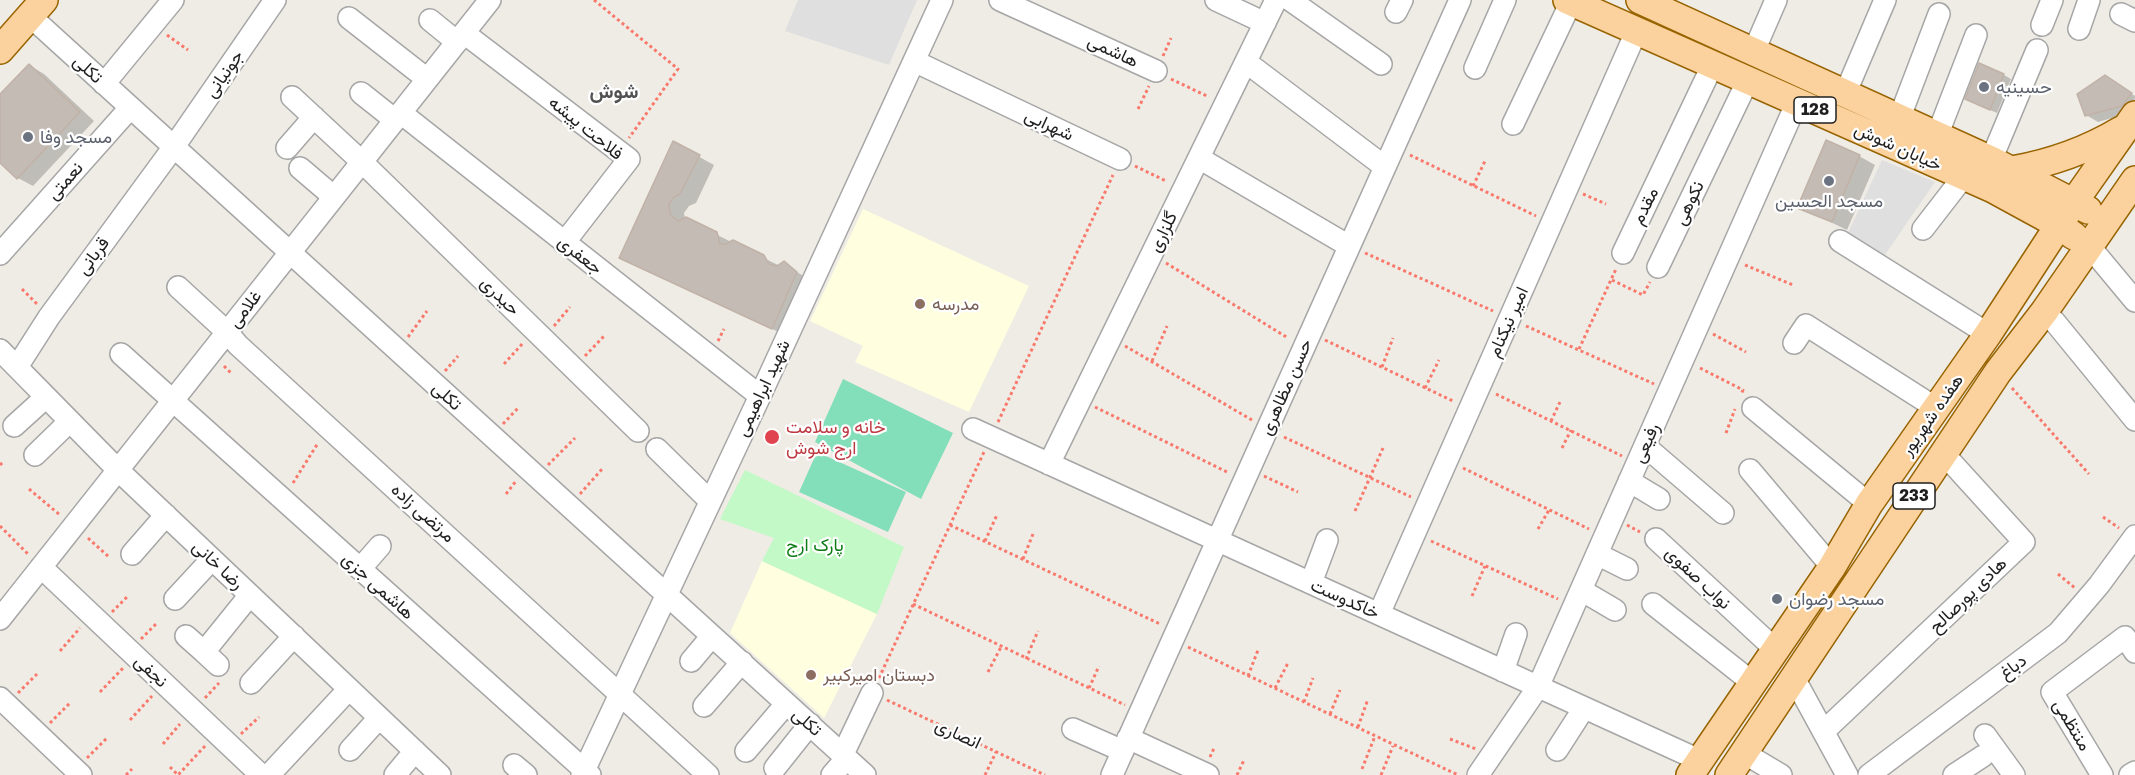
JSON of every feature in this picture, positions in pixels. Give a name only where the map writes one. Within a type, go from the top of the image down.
[{"type":"main road","name":"خیابان شوش","points":[[1640,0],[2002,165],[2107,221]]},
{"type":"main road","name":"خیابان شوش","points":[[1569,1],[1993,189],[2059,225],[2090,247]]},
{"type":"main road","points":[[0,50],[37,8]]},
{"type":"main road","points":[[2002,165],[2062,159],[2083,150],[2131,121]]},
{"type":"main road","name":"هفده شهریور","points":[[1694,768],[1832,567],[1869,504],[1988,334],[2074,202],[2131,121]]},
{"type":"main road","name":"هفده شهریور","points":[[1729,775],[1998,372],[2044,312],[2135,180]]},
{"type":"street","points":[[104,84],[173,0]]},
{"type":"street","name":"جونیانی","points":[[173,148],[275,0]]},
{"type":"street","name":"شهید ابراهیمی","points":[[585,773],[942,0]]},
{"type":"street","name":"هاشمی","points":[[1000,0],[1156,71]]},
{"type":"street","points":[[1216,0],[1265,23]]},
{"type":"street","name":"گلزاری","points":[[1049,464],[1276,0]]},
{"type":"street","points":[[1290,0],[1382,64]]},
{"type":"street","name":"حسن مظاهری","points":[[1112,775],[1460,0]]},
{"type":"street","points":[[1475,68],[1506,0]]},
{"type":"street","points":[[1753,53],[1776,0]]},
{"type":"street","points":[[1845,94],[1885,0]]},
{"type":"street","points":[[2042,26],[2052,0]]},
{"type":"street","points":[[2079,29],[2089,0]]},
{"type":"street","name":"غلامی","points":[[2,614],[362,162],[486,1]]},
{"type":"street","points":[[1513,124],[1569,1]]},
{"type":"street","name":"تکلی","points":[[37,8],[104,84],[855,767]]},
{"type":"street","points":[[1899,119],[1939,14]]},
{"type":"street","points":[[349,18],[427,79]]},
{"type":"street","name":"فلاحت پیشه","points":[[430,20],[460,37],[629,159],[564,243]]},
{"type":"street","name":"امیر نیکنام","points":[[1379,614],[1637,30]]},
{"type":"street","points":[[1937,136],[1976,35]]},
{"type":"street","points":[[2002,165],[2037,50]]},
{"type":"street","name":"شهرابی","points":[[914,61],[1120,159]]},
{"type":"street","points":[[1246,62],[1385,167]]},
{"type":"street","name":"مقدم","points":[[1623,254],[1713,64]]},
{"type":"street","name":"نکوهی","points":[[1658,267],[1748,80]]},
{"type":"street","name":"جعفری","points":[[361,93],[398,116],[760,396]]},
{"type":"street","name":"حیدری","points":[[292,97],[362,162],[638,431]]},
{"type":"street","name":"رفیعی","points":[[1478,775],[1538,687],[1797,102]]},
{"type":"street","name":"نعمتی","points":[[0,254],[130,108]]},
{"type":"street","points":[[287,148],[314,117]]},
{"type":"street","name":"قربانی","points":[[17,367],[49,317],[173,148]]},
{"type":"street","points":[[1199,158],[1349,246]]},
{"type":"street","points":[[300,168],[334,197]]},
{"type":"street","points":[[1923,229],[1964,176]]},
{"type":"street","points":[[1840,241],[1988,334]]},
{"type":"street","points":[[2090,247],[2135,301]]},
{"type":"street","name":"مرتضی زاده","points":[[178,287],[238,345],[708,775]]},
{"type":"street","points":[[2054,321],[2135,420]]},
{"type":"street","points":[[1794,343],[1806,325],[1936,408]]},
{"type":"street","name":"رضا خانی","points":[[0,350],[118,470],[440,775]]},
{"type":"street","points":[[121,354],[173,400]]},
{"type":"street","points":[[14,426],[46,397]]},
{"type":"street","name":"هاشمی جزی","points":[[173,400],[585,773]]},
{"type":"street","points":[[1753,408],[1869,504]]},
{"type":"street","points":[[35,455],[70,421]]},
{"type":"street","name":"خاکدوست","points":[[982,433],[1584,708],[1694,768]]},
{"type":"street","points":[[657,449],[710,501]]},
{"type":"street","name":"هادی پورصالح","points":[[1824,731],[2024,542],[1943,453]]},
{"type":"street","points":[[1637,463],[1659,499]]},
{"type":"street","points":[[1637,463],[1723,513]]},
{"type":"street","points":[[1750,470],[1832,567]]},
{"type":"street","points":[[132,554],[166,515]]},
{"type":"street","points":[[1604,536],[1627,569]]},
{"type":"street","name":"دباغ","points":[[1869,775],[2058,633],[2099,585],[2134,538]]},
{"type":"street","name":"نواب صفوی","points":[[1656,539],[1776,650]]},
{"type":"street","points":[[1311,583],[1327,540]]},
{"type":"street","points":[[360,569],[380,546]]},
{"type":"street","points":[[175,599],[212,559]]},
{"type":"street","name":"نجفی","points":[[41,567],[261,775]]},
{"type":"street","points":[[186,636],[211,658],[250,595]]},
{"type":"street","points":[[1577,598],[1615,610]]},
{"type":"street","points":[[1653,604],[1753,683]]},
{"type":"street","points":[[1503,671],[1515,634]]},
{"type":"street","points":[[251,682],[294,636]]},
{"type":"street","points":[[691,661],[712,636]]},
{"type":"street","name":"منتظمی","points":[[2102,775],[2052,692],[2130,644]]},
{"type":"street","points":[[704,706],[742,662]]},
{"type":"street","points":[[1794,678],[1848,775]]},
{"type":"street","points":[[269,775],[349,689]]},
{"type":"street","points":[[832,775],[855,767],[872,693]]},
{"type":"street","points":[[3,701],[76,773]]},
{"type":"street","points":[[746,751],[786,704]]},
{"type":"street","points":[[1557,750],[1584,708]]},
{"type":"street","points":[[351,750],[379,717]]},
{"type":"street","points":[[775,768],[810,724]]},
{"type":"street","points":[[1073,729],[1126,744],[1208,775]]},
{"type":"street","points":[[1985,735],[2014,775]]},
{"type":"street","points":[[395,775],[415,751]]},
{"type":"street","points":[[1744,753],[1781,775]]},
{"type":"street","points":[[1954,775],[1983,756]]},
{"type":"street","points":[[2130,775],[2135,772]]},
{"type":"path","points":[[594,0],[678,69],[619,151]]},
{"type":"path","points":[[153,25],[188,50]]},
{"type":"path","points":[[1138,109],[1156,71]]},
{"type":"path","name":"هاشمی","points":[[1156,71],[1225,105]]},
{"type":"path","points":[[1394,147],[1551,224]]},
{"type":"path","points":[[872,693],[950,525],[982,433],[1120,159],[1184,189]]},
{"type":"path","points":[[1473,186],[1486,159]]},
{"type":"path","points":[[1568,187],[1606,204]]},
{"type":"path","points":[[1349,246],[1669,392]]},
{"type":"path","points":[[1152,254],[1307,340],[1382,367],[1470,409]]},
{"type":"path","points":[[1579,349],[1623,254]]},
{"type":"path","points":[[1728,257],[1793,285]]},
{"type":"path","points":[[1611,280],[1643,295],[1658,267]]},
{"type":"path","points":[[504,364],[570,307]]},
{"type":"path","points":[[398,351],[427,311]]},
{"type":"path","points":[[1152,361],[1167,326]]},
{"type":"path","points":[[1698,326],[1746,352]]},
{"type":"path","points":[[574,369],[605,335]]},
{"type":"path","points":[[1111,337],[1267,429],[1428,504]]},
{"type":"path","points":[[1382,367],[1393,338]]},
{"type":"path","points":[[1425,388],[1439,360]]},
{"type":"path","points":[[1683,360],[1743,390],[1726,433]]},
{"type":"path","points":[[1998,372],[2089,474]]},
{"type":"path","points":[[1480,386],[1637,463]]},
{"type":"path","points":[[1080,400],[1247,475],[1298,492]]},
{"type":"path","points":[[1551,421],[1560,402]]},
{"type":"path","points":[[282,499],[328,426]]},
{"type":"path","points":[[1562,448],[1570,430]]},
{"type":"path","points":[[536,477],[575,438]]},
{"type":"path","points":[[1355,511],[1383,448]]},
{"type":"path","name":"نواب صفوی","points":[[1447,461],[1604,536],[1656,539]]},
{"type":"path","points":[[568,506],[603,468]]},
{"type":"path","points":[[29,489],[109,557]]},
{"type":"path","points":[[1538,529],[1549,510]]},
{"type":"path","points":[[985,541],[997,515]]},
{"type":"path","points":[[950,525],[1023,559],[1248,676],[1458,775]]},
{"type":"path","points":[[0,526],[41,567]]},
{"type":"path","points":[[1023,559],[1033,534]]},
{"type":"path","points":[[1415,534],[1485,566],[1577,598]]},
{"type":"path","points":[[1472,596],[1485,566]]},
{"type":"path","points":[[913,604],[1140,712]]},
{"type":"path","points":[[60,651],[92,616]]},
{"type":"path","points":[[1026,659],[1038,632]]},
{"type":"path","points":[[988,672],[1001,647]]},
{"type":"path","points":[[1248,676],[1258,650]]},
{"type":"path","points":[[100,692],[135,656]]},
{"type":"path","points":[[1275,688],[1288,663]]},
{"type":"path","points":[[1089,688],[1099,666]]},
{"type":"path","points":[[3,701],[37,674]]},
{"type":"path","points":[[1304,702],[1313,678]]},
{"type":"path","points":[[130,720],[164,683]]},
{"type":"path","points":[[1330,714],[1340,690]]},
{"type":"path","name":"انصاری","points":[[872,693],[1046,775]]},
{"type":"path","points":[[1358,727],[1368,699]]},
{"type":"path","points":[[39,735],[70,703]]},
{"type":"path","points":[[163,744],[192,711]]},
{"type":"path","points":[[170,767],[178,775],[216,733]]},
{"type":"path","points":[[1362,769],[1375,736]]},
{"type":"path","points":[[76,773],[108,737]]},
{"type":"path","points":[[1450,739],[1492,755]]},
{"type":"path","points":[[1381,775],[1393,746]]},
{"type":"path","points":[[985,775],[996,752]]},
{"type":"path","points":[[1237,775],[1244,760]]},
{"type":"path","points":[[126,775],[132,769]]},
{"type":"shaded area","points":[[798,0],[917,0],[889,65],[785,31]]},
{"type":"shaded area","points":[[1882,160],[1935,182],[1882,259],[1846,237]]},
{"type":"shaded area","name":"مدرسه","points":[[863,209],[1029,286],[969,412],[855,362],[863,346],[810,321]]},
{"type":"shaded area","name":"دبستان امیرکبیر","points":[[762,561],[877,614],[824,718],[730,633]]},
{"type":"green space","points":[[843,379],[953,433],[921,499],[815,442]]},
{"type":"green space","points":[[817,452],[906,492],[888,532],[799,492]]},
{"type":"green space","name":"پارک ارج","points":[[745,470],[904,547],[877,614],[762,561],[774,538],[720,519]]},
{"type":"building","name":"حسینیه","points":[[1979,63],[2004,74],[1990,110],[1965,99]]},
{"type":"building","name":"مسجد وفا","points":[[29,64],[80,112],[17,179],[0,163],[0,94]]},
{"type":"building","points":[[2105,75],[2132,93],[2122,106],[2085,116],[2077,94]]},
{"type":"building","name":"مسجد الحسین","points":[[1826,140],[1860,155],[1832,222],[1797,208]]},
{"type":"building","points":[[673,141],[700,155],[680,194],[674,197],[669,204],[670,214],[678,221],[686,217],[717,232],[720,244],[733,240],[764,255],[769,264],[777,266],[784,261],[797,272],[772,329],[619,258]]},
{"type":"place","name":"حسینیه","points":[[1984,87]]},
{"type":"place","name":"مسجد وفا","points":[[28,137]]},
{"type":"place","name":"مسجد الحسین","points":[[1829,181]]},
{"type":"place","name":"مدرسه","points":[[920,304]]},
{"type":"place","name":"خانه و سلامت ارج شوش","points":[[772,437]]},
{"type":"place","name":"مسجد رضوان","points":[[1777,599]]},
{"type":"place","name":"دبستان امیرکبیر","points":[[811,675]]},
{"type":"district","name":"شوش","points":[[614,92]]}]
